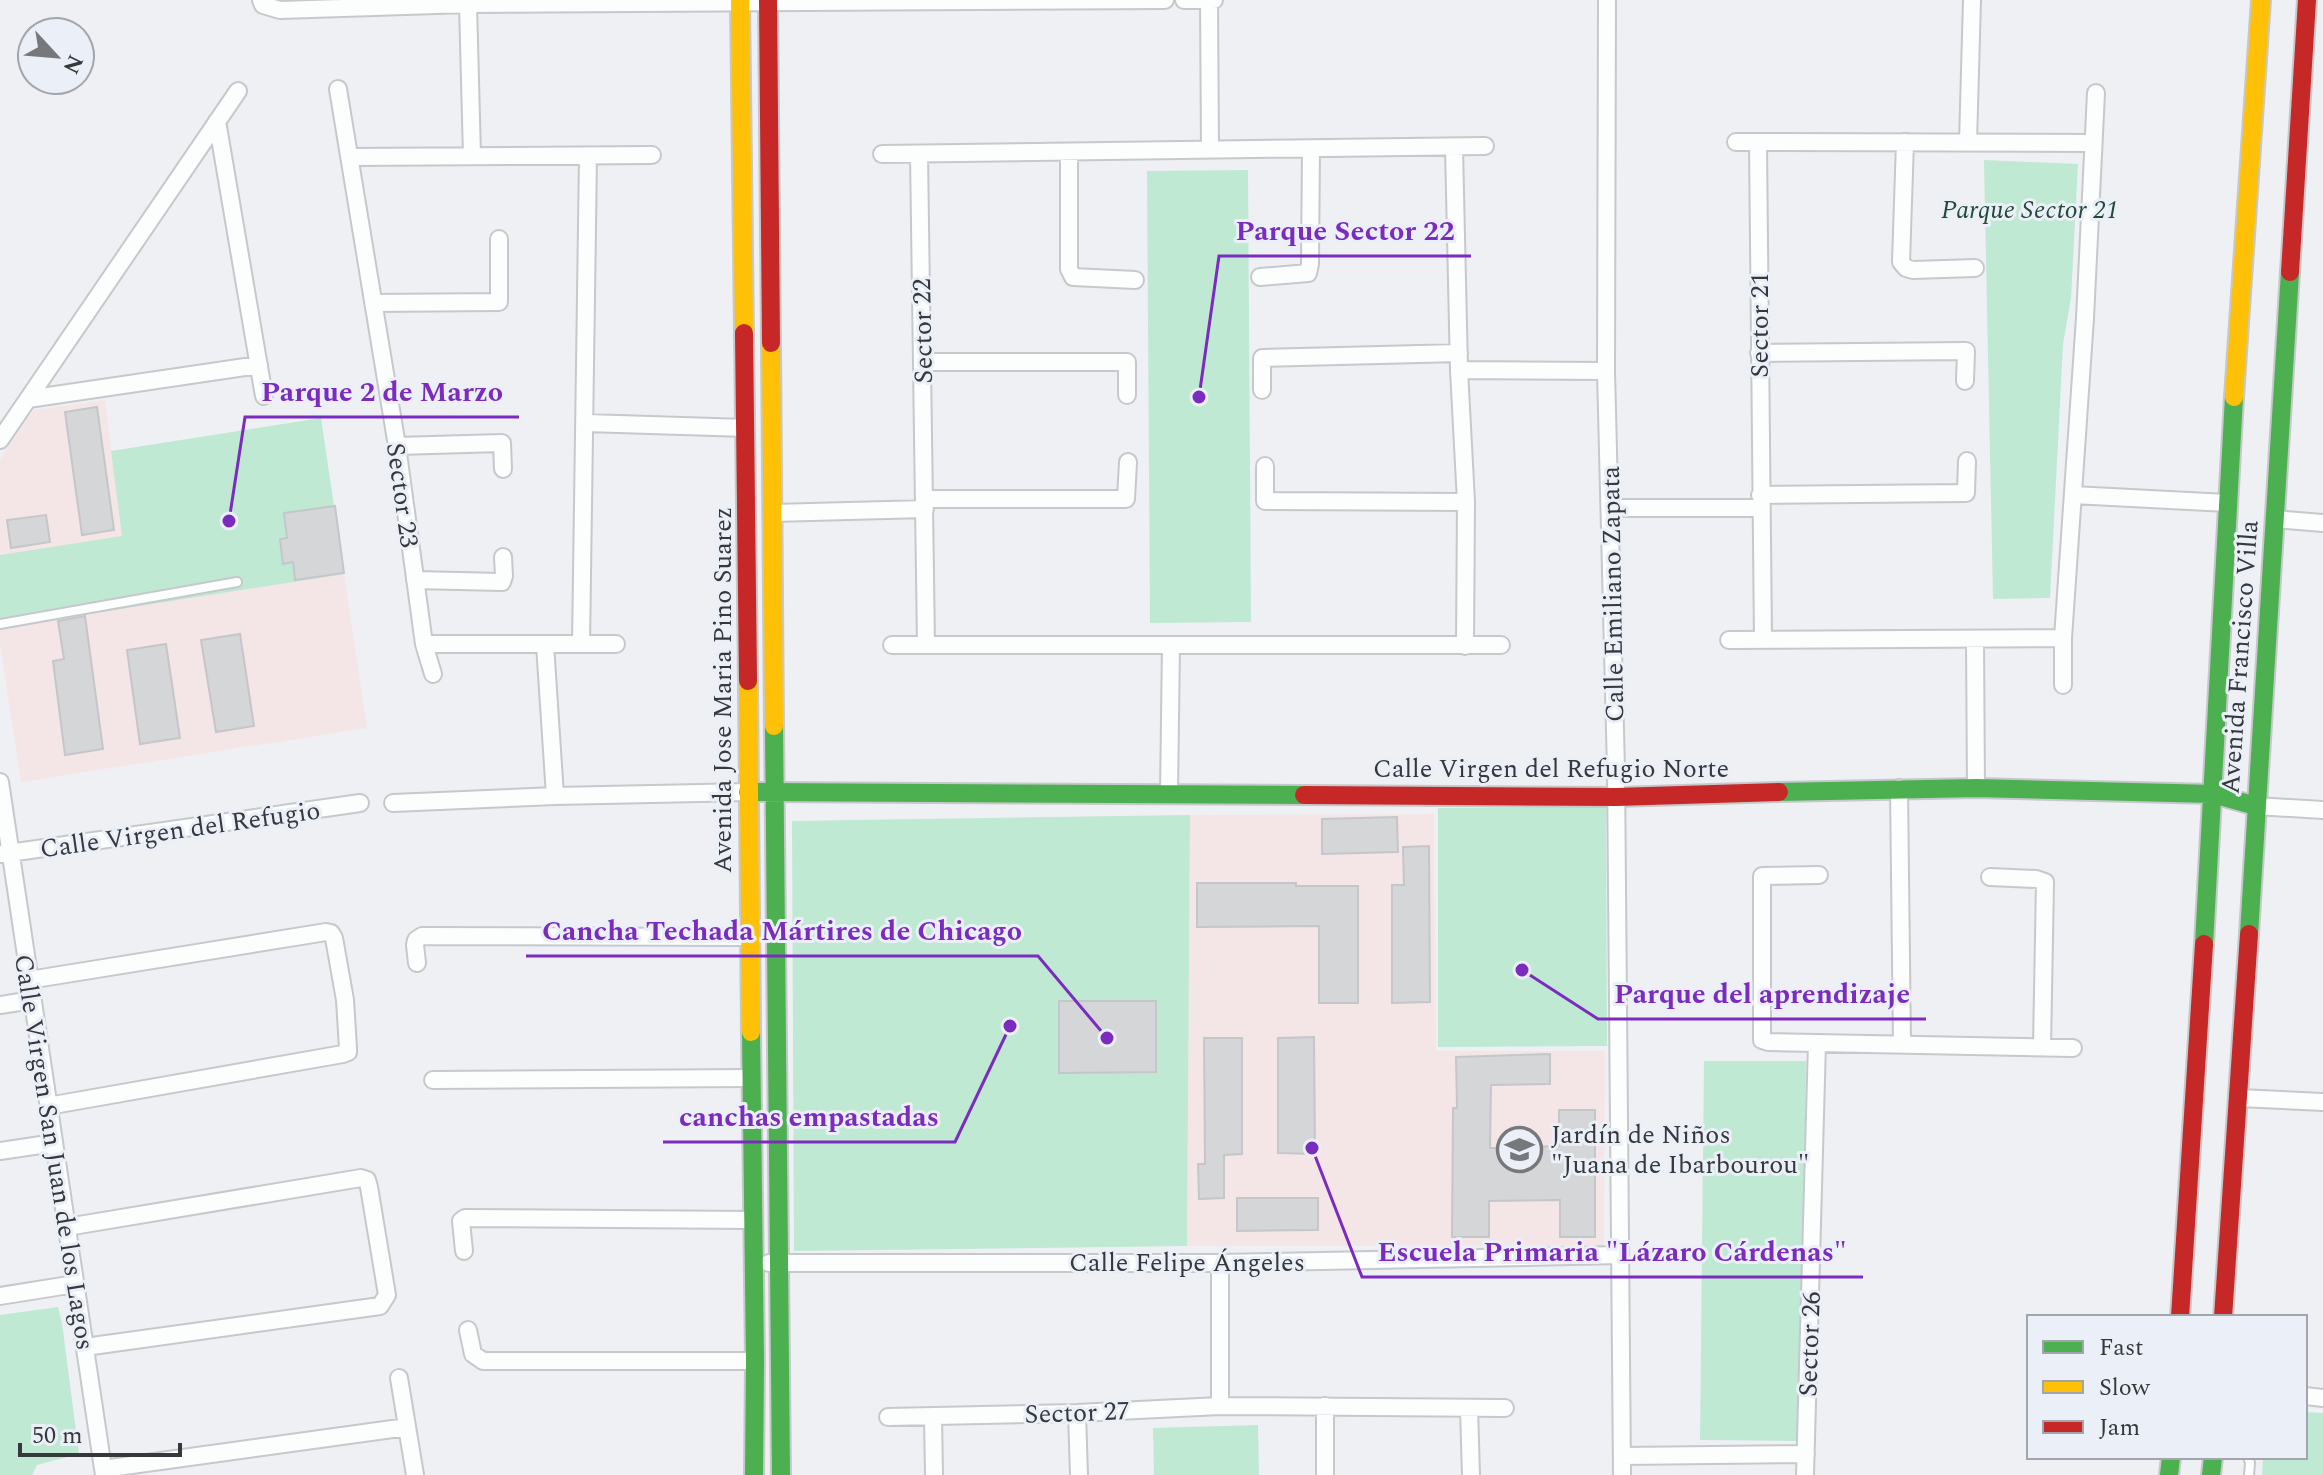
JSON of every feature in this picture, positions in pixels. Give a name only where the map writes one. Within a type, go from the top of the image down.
[{"type":"street","points":[[262,2],[280,10],[468,4],[1165,0]]},
{"type":"street","points":[[1184,0],[1212,0],[1210,150]]},
{"type":"street","name":"Calle Emiliano Zapata","points":[[1607,0],[1606,371],[1616,797],[1622,1475]]},
{"type":"street","points":[[1968,143],[1972,0]]},
{"type":"street","name":"Avenida Francisco Villa","points":[[2180,1315],[2213,794],[2227,503],[2261,0]]},
{"type":"street","name":"Avenida Jose Maria Pino Suarez","points":[[740,2],[754,1475]]},
{"type":"street","name":"Avenida Jose Maria Pino Suarez","points":[[768,2],[781,1475]]},
{"type":"street","points":[[468,4],[472,156]]},
{"type":"street","name":"Avenida Francisco Villa","points":[[2223,1315],[2274,519],[2312,8]]},
{"type":"street","name":"Sector 23","points":[[338,89],[397,446],[424,644],[433,674]]},
{"type":"street","points":[[0,440],[238,91]]},
{"type":"street","points":[[2063,685],[2063,638],[2085,318],[2096,93]]},
{"type":"street","points":[[217,121],[264,396]]},
{"type":"street","points":[[1736,142],[2093,143]]},
{"type":"street","name":"Sector 21","points":[[1758,142],[1763,639]]},
{"type":"street","points":[[1905,142],[1901,262],[1913,270],[1975,268]]},
{"type":"street","points":[[882,154],[1485,146]]},
{"type":"street","points":[[1454,147],[1466,502],[1465,646]]},
{"type":"street","points":[[1260,277],[1308,273],[1311,149]]},
{"type":"street","points":[[1069,152],[1069,269],[1073,277],[1135,280]]},
{"type":"street","name":"Sector 22","points":[[919,154],[926,645]]},
{"type":"street","points":[[349,157],[652,155]]},
{"type":"street","points":[[581,644],[588,156]]},
{"type":"street","points":[[373,303],[499,302],[499,239]]},
{"type":"street","points":[[1759,353],[1966,351],[1965,381]]},
{"type":"street","points":[[1262,390],[1262,358],[1459,361],[1606,371]]},
{"type":"street","points":[[922,362],[1127,362],[1127,395]]},
{"type":"street","points":[[28,399],[259,365]]},
{"type":"street","points":[[586,423],[746,428]]},
{"type":"street","points":[[397,446],[502,443],[503,469]]},
{"type":"street","points":[[1610,508],[1966,493],[1967,461]]},
{"type":"street","points":[[773,513],[925,504],[1126,499],[1128,462]]},
{"type":"street","points":[[1265,466],[1265,501],[1466,502]]},
{"type":"street","points":[[2073,495],[2227,503]]},
{"type":"street","points":[[2274,519],[2323,523]]},
{"type":"street","points":[[415,580],[502,582],[503,557]]},
{"type":"street","points":[[1729,640],[2063,638]]},
{"type":"street","points":[[1975,639],[1976,788]]},
{"type":"street","points":[[424,644],[616,644]]},
{"type":"street","points":[[545,644],[555,796]]},
{"type":"street","points":[[892,645],[1501,645]]},
{"type":"street","points":[[1169,793],[1171,645]]},
{"type":"street","name":"Calle Virgen San Juan de los Lagos","points":[[0,782],[5,853],[29,980],[104,1472]]},
{"type":"street","points":[[1899,788],[1902,1044]]},
{"type":"street","name":"Calle Virgen del Refugio Norte","points":[[748,792],[1616,797],[1976,788],[2213,794],[2256,806],[2323,810]]},
{"type":"street","points":[[393,803],[748,792]]},
{"type":"street","name":"Calle Virgen del Refugio","points":[[5,853],[360,803]]},
{"type":"street","points":[[1819,875],[1762,876],[1762,1040],[2073,1048]]},
{"type":"street","points":[[1990,877],[2045,882],[2042,1047]]},
{"type":"street","points":[[29,980],[326,932],[334,938],[345,1000],[348,1052],[343,1054],[48,1106]]},
{"type":"street","points":[[417,963],[415,945],[422,936],[750,937]]},
{"type":"street","points":[[0,1005],[32,1000]]},
{"type":"street","name":"Sector 26","points":[[1805,1475],[1817,1043]]},
{"type":"street","points":[[433,1080],[751,1078]]},
{"type":"street","points":[[2239,1098],[2323,1102]]},
{"type":"street","points":[[0,1151],[54,1143]]},
{"type":"street","points":[[67,1227],[361,1178],[367,1180],[369,1187],[380,1246],[387,1295],[380,1306],[85,1347]]},
{"type":"street","points":[[464,1251],[461,1221],[465,1218],[753,1220]]},
{"type":"street","name":"Calle Felipe Ángeles","points":[[754,1263],[1220,1263],[1620,1255]]},
{"type":"street","points":[[1220,1263],[1220,1406]]},
{"type":"street","points":[[0,1296],[75,1284]]},
{"type":"street","points":[[468,1330],[473,1354],[483,1361],[755,1361]]},
{"type":"street","points":[[399,1378],[415,1475]]},
{"type":"street","name":"Sector 27","points":[[888,1417],[1220,1406],[1505,1408]]},
{"type":"street","points":[[1325,1406],[1325,1475]]},
{"type":"street","points":[[1469,1408],[1471,1475]]},
{"type":"street","points":[[1077,1413],[1079,1475]]},
{"type":"street","points":[[933,1417],[934,1475]]},
{"type":"street","points":[[104,1472],[407,1427]]},
{"type":"street","points":[[1622,1456],[1806,1454]]},
{"type":"lane","points":[[0,624],[237,582]]},
{"type":"shaded area","points":[[105,400],[122,537],[0,555],[0,459],[34,410]]},
{"type":"shaded area","points":[[344,574],[367,728],[21,782],[0,628]]},
{"type":"shaded area","points":[[1434,814],[1436,1051],[1605,1051],[1604,1246],[1187,1246],[1190,815]]},
{"type":"green space","name":"Parque Sector 21","points":[[1984,160],[2078,164],[2071,298],[2063,344],[2050,598],[1993,599]]},
{"type":"green space","points":[[1248,170],[1251,622],[1150,623],[1147,171]]},
{"type":"green space","points":[[321,418],[344,574],[0,628],[0,555],[122,536],[111,451]]},
{"type":"green space","points":[[1606,807],[1607,1046],[1438,1047],[1438,808]]},
{"type":"green space","points":[[1190,815],[1187,1246],[794,1251],[792,821]]},
{"type":"green space","points":[[1704,1061],[1806,1061],[1801,1441],[1700,1440]]},
{"type":"green space","points":[[58,1307],[79,1454],[37,1465],[32,1475],[0,1475],[0,1315]]},
{"type":"green space","points":[[2307,1412],[2323,1413],[2323,1475],[2262,1475],[2263,1459],[2307,1459]]},
{"type":"green space","points":[[1258,1425],[1259,1475],[1154,1475],[1153,1428]]},
{"type":"building","points":[[97,407],[114,530],[82,535],[65,412]]},
{"type":"building","points":[[335,506],[344,573],[295,580],[293,562],[283,564],[280,539],[287,538],[284,513]]},
{"type":"building","points":[[46,515],[50,542],[11,548],[7,520]]},
{"type":"building","points":[[85,616],[103,749],[65,755],[53,661],[64,659],[58,621]]},
{"type":"building","points":[[240,634],[254,726],[216,732],[201,640]]},
{"type":"building","points":[[166,644],[180,738],[140,744],[127,650]]},
{"type":"building","points":[[1397,817],[1398,852],[1322,854],[1322,819]]},
{"type":"building","points":[[1429,846],[1430,1002],[1392,1003],[1392,885],[1404,885],[1403,847]]},
{"type":"building","points":[[1197,883],[1358,886],[1358,1003],[1319,1003],[1319,926],[1197,927]]},
{"type":"building","points":[[1059,1001],[1156,1001],[1156,1072],[1059,1073]]},
{"type":"building","points":[[1314,1037],[1315,1154],[1278,1153],[1278,1038]]},
{"type":"building","points":[[1204,1038],[1242,1038],[1242,1154],[1224,1155],[1224,1198],[1199,1199],[1198,1164],[1205,1164]]},
{"type":"building","points":[[1550,1054],[1550,1084],[1491,1085],[1490,1148],[1559,1146],[1559,1110],[1595,1110],[1595,1237],[1560,1237],[1560,1200],[1489,1201],[1489,1237],[1452,1237],[1456,1057]]},
{"type":"building","points":[[1237,1198],[1318,1198],[1318,1230],[1237,1231]]},
{"type":"traffic: fast","points":[[2249,934],[2290,272]]},
{"type":"traffic: fast","points":[[2204,944],[2234,397]]},
{"type":"traffic: fast","points":[[774,726],[781,1475]]},
{"type":"traffic: fast","points":[[1779,792],[1976,788],[2213,794],[2256,806]]},
{"type":"traffic: fast","points":[[748,792],[1304,795]]},
{"type":"traffic: fast","points":[[751,1032],[754,1475]]},
{"type":"traffic: fast","points":[[2169,1475],[2171,1459]]},
{"type":"traffic: fast","points":[[2211,1475],[2213,1459]]},
{"type":"traffic: slow","points":[[740,0],[744,333]]},
{"type":"traffic: slow","points":[[2234,397],[2261,0]]},
{"type":"traffic: slow","points":[[771,343],[774,726]]},
{"type":"traffic: slow","points":[[748,681],[751,1032]]},
{"type":"traffic: jam","points":[[768,0],[771,343]]},
{"type":"traffic: jam","points":[[2290,272],[2307,0]]},
{"type":"traffic: jam","points":[[744,333],[748,681]]},
{"type":"traffic: jam","points":[[1304,795],[1616,797],[1779,792]]},
{"type":"traffic: jam","points":[[2223,1315],[2249,934]]},
{"type":"traffic: jam","points":[[2180,1315],[2204,944]]},
{"type":"place","name":"Parque Sector 22","points":[[1199,397]]},
{"type":"place","name":"Parque 2 de Marzo","points":[[229,521]]},
{"type":"place","name":"Parque del aprendizaje","points":[[1522,970]]},
{"type":"place","name":"canchas empastadas","points":[[1010,1026]]},
{"type":"place","name":"Cancha Techada Mártires de Chicago","points":[[1107,1038]]},
{"type":"place","name":"Escuela Primaria \"Lázaro Cárdenas\"","points":[[1312,1148]]},
{"type":"place","name":"Jardín de Niños \"Juana de Ibarbourou\"","points":[[1520,1149]]}]
